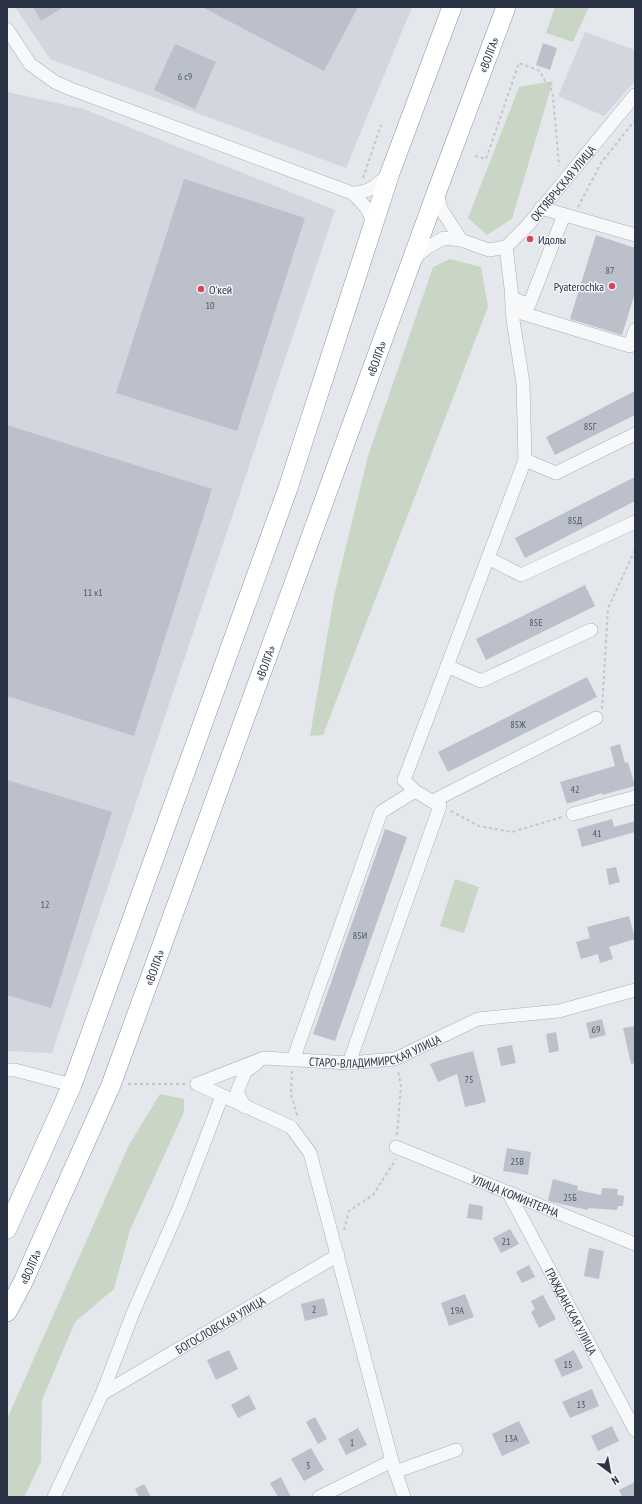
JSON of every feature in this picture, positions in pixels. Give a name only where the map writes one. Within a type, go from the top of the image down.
[{"type":"highway","points":[[7,1229],[31,1179],[72,1085],[288,488],[372,234],[390,173],[452,7]]},
{"type":"highway","name":"«ВОЛГА»","points":[[7,1312],[23,1282],[111,1085],[437,190],[506,7]]},
{"type":"street","points":[[7,29],[30,64],[41,73],[65,87],[352,194],[362,194],[372,189],[390,173]]},
{"type":"street","name":"ОКТЯБРЬСКАЯ УЛИЦА","points":[[506,246],[528,225],[635,95]]},
{"type":"street","points":[[437,190],[438,201],[441,209],[461,240]]},
{"type":"street","points":[[352,194],[368,211],[372,223],[372,234]]},
{"type":"street","points":[[541,208],[635,235]]},
{"type":"street","points":[[512,304],[529,305],[568,216]]},
{"type":"street","points":[[410,267],[419,254],[435,242],[444,238],[461,240],[489,250],[506,246],[517,352],[524,383],[525,460],[404,780],[415,791],[436,803]]},
{"type":"street","points":[[512,304],[630,346],[635,330]]},
{"type":"street","points":[[525,460],[556,473],[635,434]]},
{"type":"street","points":[[488,558],[521,575],[635,522]]},
{"type":"street","points":[[447,666],[481,681],[591,630]]},
{"type":"street","points":[[349,1063],[436,803],[596,718]]},
{"type":"street","points":[[293,1060],[381,812],[415,791]]},
{"type":"street","points":[[573,814],[635,797]]},
{"type":"street","name":"СТАРО-ВЛАДИМИРСКАЯ УЛИЦА","points":[[197,1084],[264,1058],[349,1063],[396,1059],[478,1019],[559,1011],[635,990]]},
{"type":"street","points":[[245,1107],[237,1092],[245,1072],[264,1058]]},
{"type":"street","points":[[7,1070],[15,1070],[72,1085]]},
{"type":"street","points":[[197,1084],[291,1127],[310,1153],[393,1466],[404,1497]]},
{"type":"street","points":[[54,1497],[102,1394],[132,1313],[180,1206],[222,1096]]},
{"type":"street","name":"УЛИЦА КОМИНТЕРНА","points":[[396,1147],[635,1244]]},
{"type":"street","name":"ГРАЖДАНСКАЯ УЛИЦА","points":[[508,1192],[632,1414],[635,1430]]},
{"type":"street","name":"БОГОСЛОВСКАЯ УЛИЦА","points":[[102,1394],[338,1255]]},
{"type":"street","points":[[319,1497],[393,1466],[456,1450]]},
{"type":"path","points":[[475,156],[486,159],[519,64],[540,71],[545,82],[550,85],[553,96],[561,186]]},
{"type":"path","points":[[568,216],[601,162],[635,120]]},
{"type":"path","points":[[359,182],[363,178],[381,125]]},
{"type":"path","points":[[596,718],[602,722],[608,608],[635,550]]},
{"type":"path","points":[[436,803],[479,826],[512,832],[573,814]]},
{"type":"path","points":[[343,1233],[349,1211],[373,1195],[397,1156],[396,1147],[401,1086],[396,1059]]},
{"type":"path","points":[[293,1060],[291,1094],[299,1122]]},
{"type":"path","points":[[111,1085],[197,1084]]},
{"type":"shaded area","points":[[15,7],[412,7],[346,168],[50,59]]},
{"type":"shaded area","points":[[585,32],[635,50],[635,81],[604,116],[558,96]]},
{"type":"shaded area","points":[[7,92],[84,109],[335,210],[52,1053],[7,1051]]},
{"type":"green space","points":[[555,7],[589,7],[573,42],[546,33]]},
{"type":"green space","points":[[553,81],[512,219],[487,235],[468,218],[519,87]]},
{"type":"green space","points":[[450,259],[481,267],[488,307],[323,735],[310,736],[334,596],[368,456],[433,267]]},
{"type":"green space","points":[[455,879],[479,887],[464,933],[440,926]]},
{"type":"green space","points":[[160,1094],[184,1099],[184,1112],[130,1230],[114,1289],[75,1322],[42,1400],[41,1462],[24,1497],[7,1497],[7,1419],[129,1145]]},
{"type":"building","points":[[33,7],[64,7],[41,21]]},
{"type":"building","points":[[202,7],[358,7],[324,71]]},
{"type":"building","points":[[543,43],[557,48],[550,70],[536,65]]},
{"type":"building","points":[[175,44],[216,62],[195,109],[154,90]]},
{"type":"building","points":[[184,179],[305,218],[237,431],[116,393]]},
{"type":"building","points":[[596,235],[635,248],[635,293],[622,335],[570,319]]},
{"type":"building","points":[[635,391],[635,415],[555,455],[546,437]]},
{"type":"building","points":[[7,425],[212,489],[134,736],[7,696]]},
{"type":"building","points":[[635,477],[635,501],[525,558],[515,538]]},
{"type":"building","points":[[585,585],[595,606],[486,660],[476,639]]},
{"type":"building","points":[[587,677],[597,697],[448,772],[438,752]]},
{"type":"building","points":[[620,744],[625,763],[628,762],[635,786],[602,795],[602,793],[567,804],[560,782],[615,766],[610,747]]},
{"type":"building","points":[[7,780],[112,812],[51,1008],[7,995]]},
{"type":"building","points":[[612,819],[614,827],[635,821],[635,832],[582,847],[577,829]]},
{"type":"building","points":[[385,829],[407,837],[335,1041],[313,1034]]},
{"type":"building","points":[[616,867],[620,882],[609,885],[606,869]]},
{"type":"building","points":[[629,916],[635,939],[609,947],[613,959],[600,963],[598,954],[581,959],[576,942],[590,938],[587,927]]},
{"type":"building","points":[[602,1019],[606,1035],[590,1039],[586,1023]]},
{"type":"building","points":[[635,1026],[635,1063],[631,1064],[623,1028]]},
{"type":"building","points":[[556,1032],[559,1051],[549,1053],[546,1034]]},
{"type":"building","points":[[512,1045],[516,1063],[501,1066],[497,1048]]},
{"type":"building","points":[[473,1051],[486,1102],[465,1107],[457,1074],[438,1082],[430,1064]]},
{"type":"building","points":[[507,1148],[531,1152],[528,1175],[503,1171]]},
{"type":"building","points":[[553,1179],[578,1186],[577,1190],[601,1195],[602,1188],[618,1189],[617,1195],[624,1196],[623,1206],[618,1206],[617,1210],[588,1208],[588,1210],[552,1202],[548,1200]]},
{"type":"building","points":[[469,1204],[483,1206],[482,1220],[467,1218]]},
{"type":"building","points":[[510,1229],[519,1244],[501,1253],[493,1238]]},
{"type":"building","points":[[589,1248],[604,1251],[599,1279],[584,1276]]},
{"type":"building","points":[[529,1265],[535,1277],[522,1283],[516,1272]]},
{"type":"building","points":[[465,1294],[474,1317],[449,1326],[441,1303]]},
{"type":"building","points":[[543,1295],[556,1319],[539,1328],[531,1312],[535,1309],[531,1301]]},
{"type":"building","points":[[324,1298],[328,1315],[305,1321],[301,1304]]},
{"type":"building","points":[[229,1350],[238,1369],[216,1380],[207,1360]]},
{"type":"building","points":[[574,1350],[583,1368],[562,1377],[554,1360]]},
{"type":"building","points":[[592,1389],[599,1406],[570,1418],[562,1402]]},
{"type":"building","points":[[249,1395],[256,1409],[238,1418],[231,1405]]},
{"type":"building","points":[[315,1417],[327,1439],[318,1444],[306,1422]]},
{"type":"building","points":[[519,1421],[530,1443],[502,1456],[492,1434]]},
{"type":"building","points":[[612,1426],[619,1441],[598,1451],[591,1436]]},
{"type":"building","points":[[358,1428],[367,1445],[346,1455],[338,1439]]},
{"type":"building","points":[[311,1448],[324,1470],[304,1481],[291,1459]]},
{"type":"building","points":[[281,1477],[291,1497],[278,1497],[270,1483]]},
{"type":"building","points":[[635,1482],[635,1497],[622,1497],[619,1490]]},
{"type":"building","points":[[144,1484],[151,1497],[139,1497],[135,1489]]},
{"type":"place","name":"Идолы","points":[[530,239]]},
{"type":"place","name":"Pyaterochka","points":[[612,286]]},
{"type":"place","name":"О'кей","points":[[201,289]]}]
